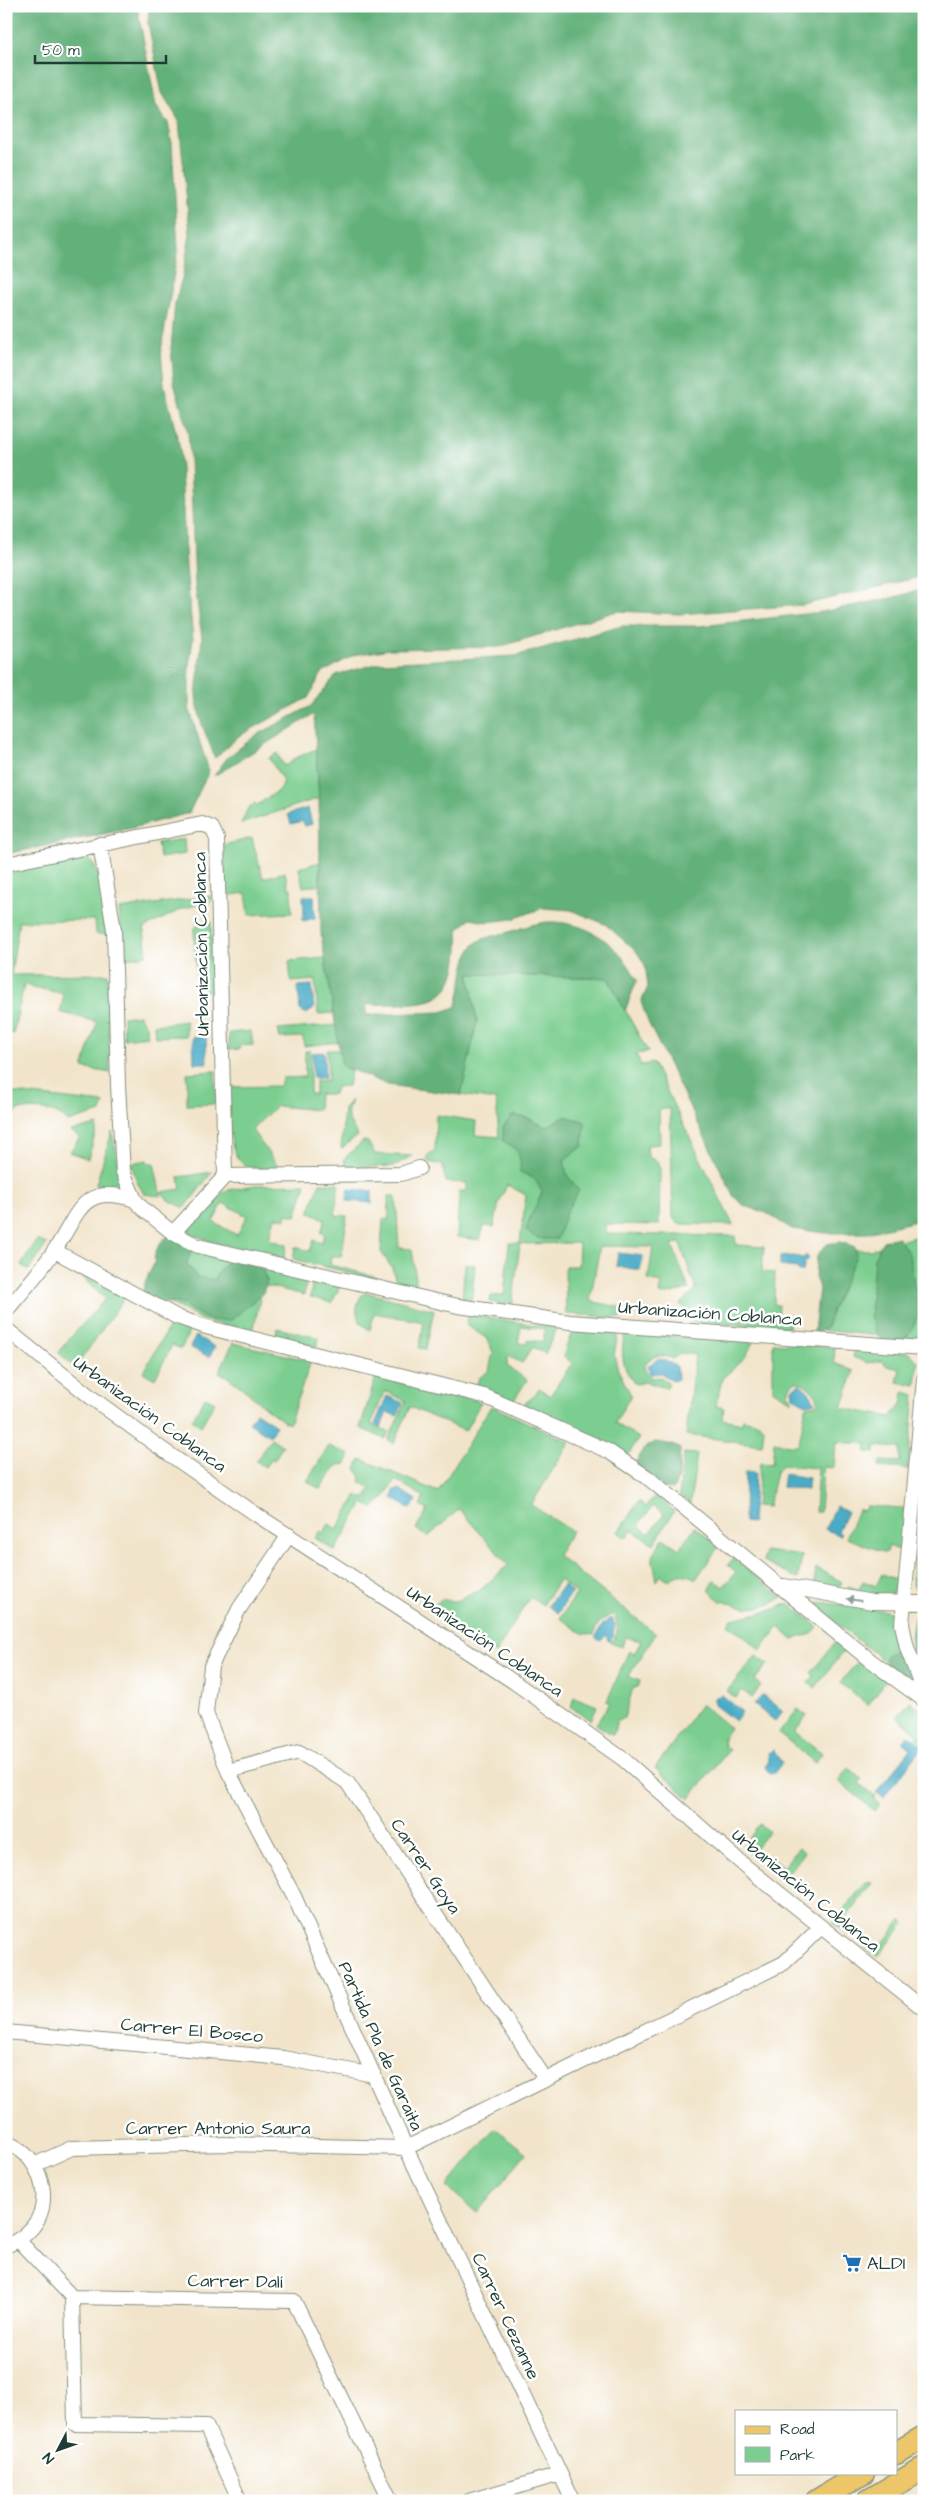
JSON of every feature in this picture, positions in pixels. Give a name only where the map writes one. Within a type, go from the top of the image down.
[{"type":"main road","points":[[898,2452],[924,2437]]},
{"type":"main road","points":[[868,2501],[924,2468]]},
{"type":"main road","points":[[817,2501],[861,2474]]},
{"type":"street","name":"Urbanización Coblanca","points":[[6,864],[202,824],[212,828],[217,839],[225,1176]]},
{"type":"street","name":"Urbanización Coblanca","points":[[100,844],[114,930],[118,1086],[123,1166],[135,1200]]},
{"type":"street","points":[[173,1233],[225,1176],[401,1174],[419,1168]]},
{"type":"street","name":"Urbanización Coblanca","points":[[6,1311],[55,1251],[81,1205],[101,1195],[118,1194],[135,1200],[173,1233],[198,1246],[458,1306],[570,1322],[924,1348]]},
{"type":"street","points":[[55,1251],[177,1317],[206,1327],[484,1396],[608,1450],[646,1477],[781,1585],[871,1661],[924,1700]]},
{"type":"street","name":"Urbanización Coblanca","points":[[6,1329],[132,1428],[289,1535],[520,1686],[623,1759],[745,1866],[924,2009]]},
{"type":"street","points":[[924,1379],[902,1602],[902,1624],[906,1648],[924,1692]]},
{"type":"street","name":"Partida Pla de Garaita","points":[[289,1535],[239,1609],[211,1666],[206,1713],[228,1772],[294,1896],[406,2148],[784,1963],[821,1927]]},
{"type":"street","points":[[781,1585],[855,1600],[924,1603]]},
{"type":"street","name":"Carrer Goya","points":[[228,1772],[299,1752],[347,1782],[546,2080]]},
{"type":"street","name":"Carrer El Bosco","points":[[6,2032],[283,2058],[374,2076]]},
{"type":"street","points":[[6,2143],[13,2145],[28,2157],[34,2164],[42,2182],[43,2201],[38,2220],[13,2244],[72,2297],[75,2424],[206,2426],[240,2501]]},
{"type":"street","name":"Carrer Antonio Saura","points":[[34,2164],[72,2148],[224,2144],[406,2148]]},
{"type":"street","name":"Carrer Cezanne","points":[[406,2148],[573,2501]]},
{"type":"street","name":"Carrer Dalí","points":[[72,2297],[294,2301],[391,2501]]},
{"type":"street","points":[[469,2501],[560,2474]]},
{"type":"green space","points":[[6,6],[137,6],[156,106],[168,123],[172,143],[178,249],[161,351],[164,384],[180,449],[186,567],[193,639],[189,668],[189,708],[209,771],[189,813],[132,828],[6,854]]},
{"type":"green space","points":[[149,6],[924,6],[924,576],[803,605],[679,614],[617,611],[499,647],[390,649],[354,655],[322,673],[308,698],[239,736],[215,758],[201,722],[196,697],[202,638],[195,585],[190,459],[188,432],[174,382],[171,349],[175,303],[183,275],[190,234],[179,121],[162,93],[148,23]]},
{"type":"green space","points":[[924,589],[924,1219],[867,1233],[825,1233],[792,1229],[766,1213],[745,1206],[734,1197],[648,1022],[641,1002],[648,987],[645,965],[637,952],[605,924],[571,910],[543,908],[513,919],[487,922],[470,919],[458,930],[455,970],[447,989],[440,996],[416,1003],[366,1005],[366,1015],[441,1012],[456,1007],[467,958],[477,942],[548,922],[581,927],[604,939],[622,957],[637,980],[625,1011],[608,978],[469,974],[477,1022],[461,1095],[388,1085],[342,1066],[321,934],[319,798],[314,714],[214,776],[227,758],[255,736],[311,706],[336,675],[380,663],[515,656],[622,626],[700,626],[822,612],[891,598]]},
{"type":"green space","points":[[316,749],[319,798],[241,824],[248,808],[255,803],[257,805],[282,788],[283,781],[269,758],[277,753],[284,766],[292,762],[291,760]]},
{"type":"green space","points":[[252,838],[263,878],[285,872],[289,888],[291,888],[292,913],[249,915],[246,893],[224,896],[224,845]]},
{"type":"green space","points":[[184,839],[185,854],[160,858],[157,843]]},
{"type":"green space","points":[[82,854],[96,868],[100,878],[107,934],[96,934],[95,920],[19,921],[11,975],[108,974],[110,1073],[83,1068],[97,1022],[60,1012],[64,994],[24,985],[13,1034],[10,1033],[6,1045],[6,982],[10,961],[6,943],[6,875],[31,866]]},
{"type":"green space","points":[[320,862],[320,885],[303,887],[299,868]]},
{"type":"green space","points":[[211,896],[211,901],[182,909],[144,928],[147,955],[122,959],[119,909]]},
{"type":"green space","points":[[211,921],[213,991],[197,991],[194,930],[199,924]]},
{"type":"green space","points":[[325,958],[335,1013],[318,1014],[315,980],[291,982],[289,961]]},
{"type":"green space","points":[[469,974],[608,978],[648,1052],[636,1054],[641,1065],[653,1063],[733,1225],[678,1224],[673,1218],[670,1109],[659,1109],[660,1144],[647,1145],[648,1157],[657,1161],[660,1169],[659,1225],[605,1224],[607,1234],[735,1236],[736,1245],[764,1247],[762,1272],[775,1273],[774,1305],[779,1305],[778,1318],[790,1318],[789,1328],[691,1322],[688,1314],[680,1304],[698,1287],[695,1287],[680,1243],[672,1244],[689,1289],[663,1295],[659,1294],[661,1283],[648,1280],[653,1247],[600,1246],[590,1301],[623,1308],[622,1318],[566,1314],[565,1266],[578,1266],[579,1243],[520,1244],[512,1306],[490,1302],[491,1296],[504,1295],[509,1243],[520,1243],[526,1195],[507,1185],[499,1203],[494,1227],[484,1226],[480,1240],[457,1237],[459,1191],[467,1191],[467,1183],[446,1182],[442,1165],[429,1162],[426,1158],[435,1150],[436,1115],[476,1121],[475,1135],[499,1137],[496,1100],[461,1095],[477,1022]]},
{"type":"green space","points":[[139,1015],[146,1026],[148,1036],[124,1039],[123,1017]]},
{"type":"green space","points":[[186,1021],[186,1036],[155,1037],[154,1025]]},
{"type":"green space","points":[[337,1025],[339,1042],[304,1046],[303,1037],[280,1038],[278,1030]]},
{"type":"green space","points":[[251,1031],[253,1045],[239,1046],[239,1049],[229,1050],[229,1033]]},
{"type":"green space","points":[[327,1050],[340,1050],[342,1066],[351,1070],[348,1086],[336,1087],[334,1094],[319,1094],[318,1110],[276,1106],[252,1130],[280,1169],[253,1168],[241,1162],[235,1154],[230,1132],[230,1087],[280,1086],[282,1078],[305,1077],[305,1051],[310,1051],[310,1094],[315,1094],[315,1081],[328,1080]]},
{"type":"green space","points":[[215,1071],[216,1104],[187,1105],[187,1073]]},
{"type":"green space","points":[[6,1092],[104,1103],[101,1112],[68,1122],[52,1112],[38,1109],[18,1110],[6,1126]]},
{"type":"green space","points":[[351,1100],[348,1117],[357,1136],[341,1149],[344,1109]]},
{"type":"green space","points":[[513,1115],[528,1118],[546,1127],[565,1116],[585,1122],[583,1146],[564,1160],[567,1175],[579,1191],[567,1210],[557,1239],[537,1238],[526,1230],[542,1192],[535,1179],[520,1172],[518,1153],[513,1147],[503,1141],[503,1127]]},
{"type":"green space","points":[[98,1125],[88,1159],[70,1152],[80,1137],[71,1131]]},
{"type":"green space","points":[[112,1132],[124,1189],[99,1189],[96,1184]]},
{"type":"green space","points":[[363,1141],[368,1142],[375,1154],[412,1156],[394,1166],[346,1168],[344,1159]]},
{"type":"green space","points":[[147,1160],[148,1163],[154,1163],[161,1196],[144,1194],[137,1182],[131,1163]]},
{"type":"green space","points":[[212,1172],[185,1208],[168,1200],[161,1192],[181,1189],[179,1177]]},
{"type":"green space","points":[[320,1183],[339,1183],[335,1215],[347,1216],[342,1256],[331,1256],[330,1265],[374,1276],[375,1279],[293,1259],[295,1247],[310,1251],[314,1240],[322,1243],[325,1234],[321,1233],[325,1219],[309,1213]]},
{"type":"green space","points":[[306,1184],[296,1216],[287,1214],[286,1219],[275,1217],[269,1239],[287,1245],[284,1258],[212,1242],[190,1233],[190,1228],[224,1191],[254,1185]],"holes":[[[223,1203],[247,1216],[237,1235],[213,1222]]]},
{"type":"green space","points":[[388,1196],[396,1196],[399,1248],[412,1249],[417,1289],[397,1285],[392,1268],[381,1252],[383,1219],[389,1219]]},
{"type":"green space","points":[[184,1231],[191,1238],[192,1242],[192,1250],[187,1264],[197,1277],[214,1280],[221,1268],[230,1259],[260,1265],[267,1281],[263,1293],[230,1321],[209,1319],[180,1304],[162,1304],[143,1292],[160,1244],[170,1235]]},
{"type":"green space","points":[[924,1234],[924,1340],[819,1330],[824,1250],[870,1250]]},
{"type":"green space","points":[[898,1237],[909,1254],[919,1313],[911,1332],[900,1343],[885,1342],[877,1336],[870,1316],[874,1258],[883,1241]]},
{"type":"green space","points":[[37,1240],[47,1244],[29,1270],[21,1265]]},
{"type":"green space","points":[[171,1240],[221,1258],[307,1279],[304,1295],[263,1285],[253,1332],[202,1320],[146,1290]]},
{"type":"green space","points":[[840,1242],[855,1247],[856,1256],[832,1310],[828,1325],[817,1335],[814,1332],[819,1288],[815,1277],[817,1256],[827,1244]]},
{"type":"green space","points":[[465,1264],[475,1265],[472,1300],[462,1298]]},
{"type":"green space","points":[[78,1273],[125,1297],[75,1368],[58,1352],[105,1299]]},
{"type":"green space","points":[[313,1280],[340,1286],[332,1303],[310,1297]]},
{"type":"green space","points":[[365,1292],[434,1310],[426,1349],[419,1348],[424,1322],[374,1313],[370,1330],[365,1327],[358,1318],[357,1307]]},
{"type":"green space","points":[[468,1315],[557,1328],[545,1354],[533,1347],[522,1363],[508,1356],[507,1366],[527,1380],[514,1400],[476,1386],[479,1378],[489,1371],[493,1352],[486,1338],[466,1325]],"holes":[[[521,1326],[545,1329],[543,1342],[528,1340],[527,1344],[518,1343]]]},
{"type":"green space","points":[[174,1324],[190,1330],[181,1349],[172,1345],[155,1379],[143,1372],[170,1325]]},
{"type":"green space","points":[[277,1328],[319,1338],[317,1347],[276,1337]]},
{"type":"green space","points":[[573,1329],[618,1332],[614,1355],[618,1370],[631,1395],[615,1423],[639,1438],[628,1455],[599,1438],[524,1404],[534,1396],[539,1388],[550,1396],[572,1363],[563,1356]]},
{"type":"green space","points":[[625,1333],[753,1342],[746,1356],[722,1379],[716,1406],[724,1408],[722,1419],[742,1423],[743,1419],[759,1423],[764,1429],[762,1445],[686,1435],[695,1355],[680,1353],[673,1359],[656,1356],[649,1360],[644,1368],[651,1378],[661,1377],[669,1384],[666,1388],[646,1382],[635,1384],[627,1372],[623,1360]]},
{"type":"green space","points":[[233,1343],[311,1361],[289,1424],[219,1372]]},
{"type":"green space","points":[[773,1343],[835,1347],[834,1363],[854,1371],[842,1408],[891,1417],[902,1404],[904,1392],[915,1395],[908,1469],[879,1467],[880,1461],[900,1462],[900,1448],[875,1446],[875,1453],[866,1452],[867,1444],[836,1442],[834,1468],[823,1467],[820,1512],[815,1512],[818,1468],[783,1465],[776,1472],[768,1507],[756,1506],[760,1463],[772,1464],[774,1442],[794,1446],[799,1443],[806,1406],[817,1404],[818,1399],[807,1386],[798,1382],[790,1386],[788,1393],[793,1401],[773,1390]]},
{"type":"green space","points":[[855,1349],[910,1353],[918,1362],[916,1385],[897,1382],[900,1369],[887,1366],[881,1361],[868,1363],[853,1357]]},
{"type":"green space","points":[[376,1377],[481,1402],[465,1431],[410,1407],[394,1444],[388,1440],[406,1401],[385,1391],[371,1424],[389,1432],[385,1439],[360,1428]]},
{"type":"green space","points":[[205,1397],[215,1402],[201,1426],[192,1420]]},
{"type":"green space","points":[[491,1406],[570,1442],[531,1505],[572,1531],[557,1555],[656,1634],[628,1677],[640,1681],[638,1688],[633,1688],[624,1718],[617,1722],[613,1735],[596,1724],[610,1703],[607,1701],[629,1651],[634,1654],[641,1641],[625,1637],[622,1647],[611,1643],[616,1637],[617,1629],[613,1614],[600,1622],[594,1635],[582,1633],[560,1618],[577,1593],[559,1580],[543,1605],[530,1597],[495,1654],[428,1610],[442,1599],[455,1601],[478,1592],[508,1565],[459,1509],[428,1537],[416,1529],[428,1510],[420,1506],[424,1497],[395,1480],[384,1498],[373,1508],[363,1503],[335,1551],[315,1538],[320,1531],[323,1533],[329,1524],[337,1529],[357,1495],[365,1499],[371,1488],[360,1482],[361,1477],[356,1469],[361,1459],[438,1492]]},
{"type":"green space","points":[[271,1438],[283,1446],[274,1460],[271,1459],[265,1467],[256,1461]]},
{"type":"green space","points":[[655,1442],[680,1448],[679,1475],[674,1489],[664,1488],[635,1463],[645,1448]]},
{"type":"green space","points":[[329,1446],[350,1455],[346,1464],[338,1465],[320,1489],[307,1481]]},
{"type":"green space","points":[[684,1453],[697,1454],[690,1504],[679,1495]]},
{"type":"green space","points":[[923,1469],[924,1535],[917,1535]]},
{"type":"green space","points":[[655,1495],[674,1511],[654,1544],[631,1530],[626,1538],[618,1532],[639,1501],[646,1507]],"holes":[[[653,1506],[664,1514],[649,1534],[638,1525]]]},
{"type":"green space","points":[[866,1506],[904,1508],[901,1551],[889,1546],[886,1553],[846,1538],[858,1510],[865,1510]]},
{"type":"green space","points":[[695,1527],[719,1546],[696,1579],[682,1575],[669,1580],[661,1575],[657,1581],[652,1556],[663,1538],[679,1549]]},
{"type":"green space","points":[[915,1550],[924,1551],[924,1596],[918,1593],[913,1583]]},
{"type":"green space","points":[[765,1551],[802,1556],[798,1579],[763,1562]]},
{"type":"green space","points":[[733,1558],[782,1597],[769,1605],[753,1608],[738,1606],[724,1600],[721,1603],[709,1590],[714,1580],[723,1587],[736,1572],[728,1565]]},
{"type":"green space","points":[[816,1568],[842,1582],[837,1592],[814,1586]]},
{"type":"green space","points":[[882,1574],[898,1580],[891,1595],[887,1598],[845,1594],[849,1586],[859,1590],[863,1581],[876,1586]]},
{"type":"green space","points":[[819,1602],[887,1611],[893,1614],[904,1660],[901,1674],[818,1609],[816,1604]]},
{"type":"green space","points":[[789,1603],[818,1627],[812,1634],[793,1639],[779,1627],[761,1650],[728,1624],[732,1619],[772,1610]]},
{"type":"green space","points":[[924,1611],[924,1674],[921,1672],[903,1678],[885,1667],[886,1655],[895,1651],[910,1651],[915,1616]]},
{"type":"green space","points":[[836,1641],[845,1649],[815,1688],[808,1683],[814,1676],[811,1673]]},
{"type":"green space","points":[[756,1656],[768,1664],[755,1680],[761,1685],[752,1698],[742,1690],[736,1698],[727,1691]]},
{"type":"green space","points":[[859,1660],[886,1681],[868,1705],[840,1683]]},
{"type":"green space","points":[[574,1697],[597,1706],[591,1720],[571,1707]]},
{"type":"green space","points":[[910,1701],[924,1712],[924,1743],[917,1738],[919,1735],[897,1717]]},
{"type":"green space","points":[[701,1704],[730,1728],[723,1738],[724,1746],[729,1750],[689,1799],[655,1768]]},
{"type":"green space","points":[[798,1709],[807,1716],[795,1732],[822,1753],[815,1763],[779,1733]]},
{"type":"green space","points":[[848,1768],[862,1779],[859,1783],[875,1796],[873,1799],[880,1805],[875,1811],[838,1781]]},
{"type":"green space","points":[[760,1824],[769,1831],[751,1853],[743,1846]]},
{"type":"green space","points":[[799,1847],[804,1852],[782,1881],[763,1864],[770,1856],[783,1867]]},
{"type":"green space","points":[[866,1882],[872,1883],[846,1918],[855,1925],[848,1935],[833,1923]]},
{"type":"green space","points":[[902,1919],[905,1923],[878,1957],[861,1945],[866,1940],[878,1949]]},
{"type":"green space","points":[[495,2128],[526,2153],[477,2213],[447,2187]]},
{"type":"water","points":[[308,808],[312,824],[305,826],[303,821],[291,824],[288,814]]},
{"type":"water","points":[[303,896],[314,896],[315,918],[303,921]]},
{"type":"water","points":[[312,985],[314,1009],[306,1014],[300,1010],[298,986]]},
{"type":"water","points":[[193,1037],[206,1037],[207,1063],[194,1063]]},
{"type":"water","points":[[324,1052],[325,1078],[313,1078],[312,1053]]},
{"type":"water","points":[[348,1189],[372,1191],[372,1203],[347,1201]]},
{"type":"water","points":[[618,1253],[643,1256],[640,1270],[616,1266]]},
{"type":"water","points":[[806,1255],[809,1259],[805,1262],[803,1271],[799,1271],[797,1268],[780,1266],[780,1257],[793,1256],[803,1258]]},
{"type":"water","points":[[196,1336],[215,1347],[209,1357],[190,1347]]},
{"type":"water","points":[[658,1359],[665,1360],[677,1367],[678,1379],[672,1381],[661,1373],[650,1374],[648,1366]]},
{"type":"water","points":[[800,1384],[808,1391],[815,1402],[806,1404],[793,1397],[792,1389]]},
{"type":"water","points":[[387,1396],[403,1403],[397,1416],[387,1412],[381,1427],[375,1424]]},
{"type":"water","points":[[256,1412],[276,1425],[270,1436],[249,1423]]},
{"type":"water","points":[[745,1472],[755,1473],[752,1523],[744,1522]]},
{"type":"water","points":[[784,1474],[809,1478],[807,1490],[782,1487]]},
{"type":"water","points":[[399,1489],[416,1500],[412,1508],[392,1498],[394,1490]]},
{"type":"water","points":[[836,1506],[847,1512],[838,1531],[841,1534],[840,1536],[825,1529]]},
{"type":"water","points":[[563,1585],[572,1592],[558,1613],[548,1606]]},
{"type":"water","points":[[612,1618],[615,1625],[611,1641],[608,1641],[606,1635],[602,1640],[598,1640],[596,1637],[600,1628],[606,1621]]},
{"type":"water","points":[[722,1695],[742,1712],[735,1721],[714,1705],[714,1698]]},
{"type":"water","points":[[763,1695],[783,1711],[775,1721],[754,1705]]},
{"type":"water","points":[[909,1735],[924,1746],[883,1798],[876,1793],[911,1749],[902,1742]]},
{"type":"water","points":[[773,1750],[782,1763],[774,1773],[770,1774],[765,1767],[769,1761],[768,1753]]},
{"type":"place","name":"ALDI","points":[[852,2263]]}]
